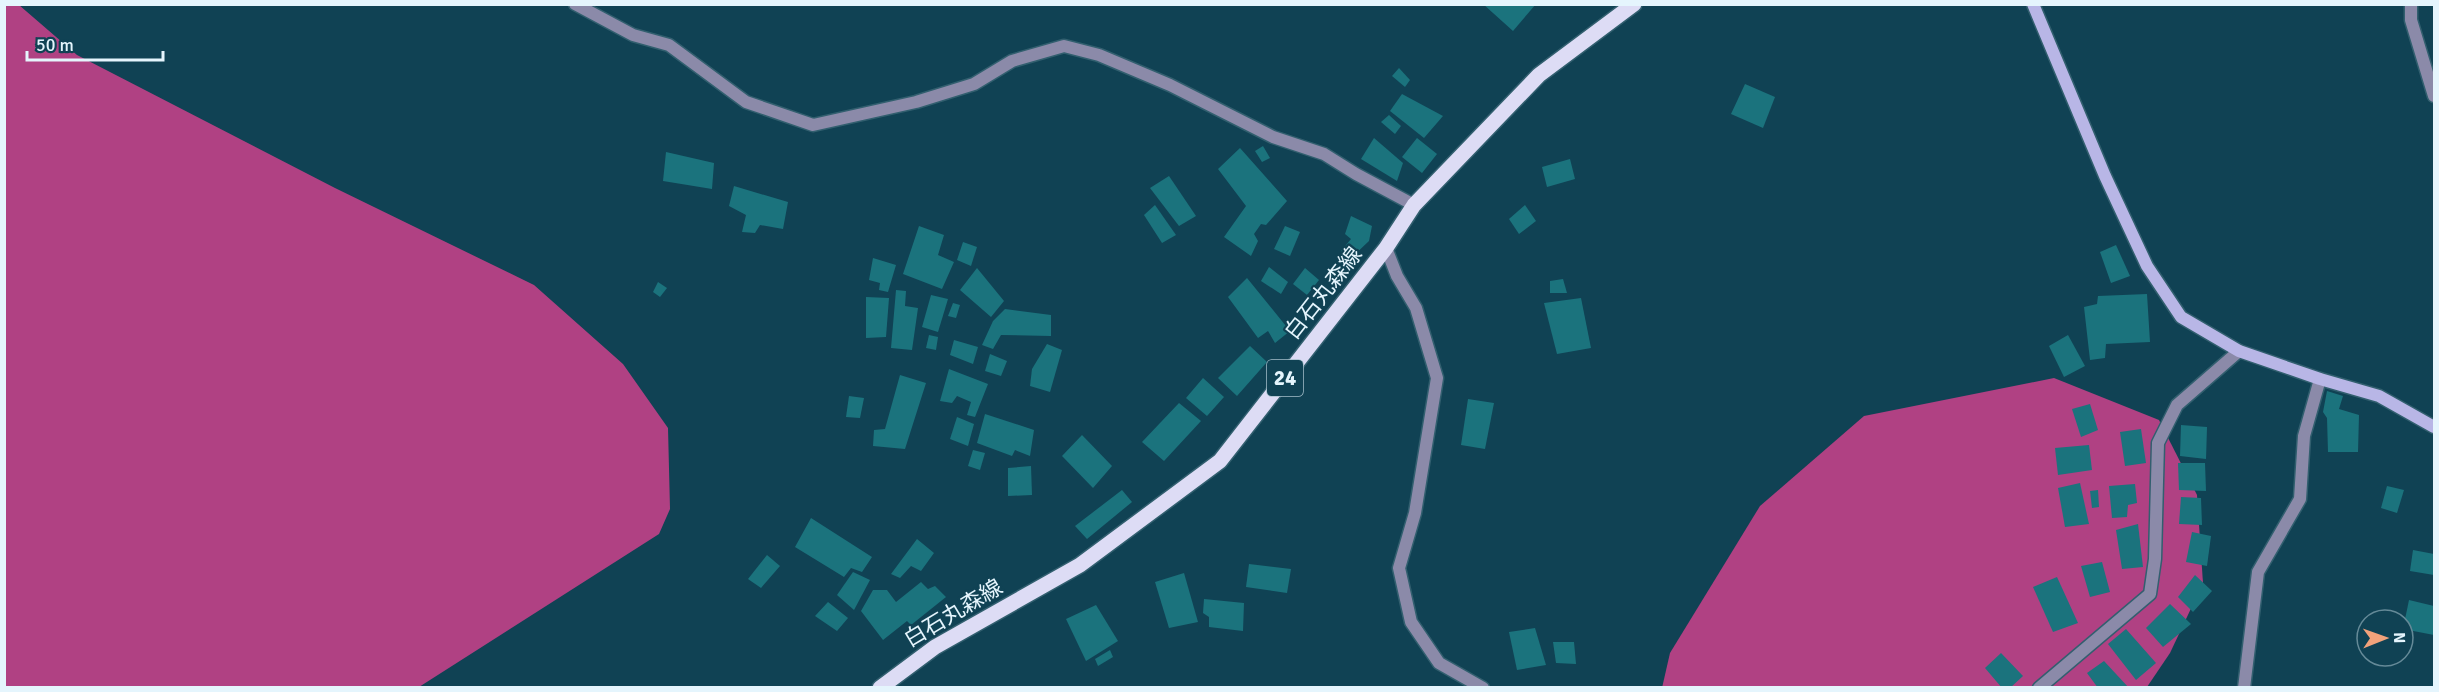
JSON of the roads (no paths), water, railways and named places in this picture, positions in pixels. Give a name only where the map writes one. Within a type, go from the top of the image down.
[{"type":"main road","name":"白石丸森線","points":[[880,687],[935,647],[1080,565],[1220,461],[1386,248],[1414,205],[1539,75],[1634,4]]},
{"type":"street","points":[[575,4],[633,34],[669,45],[746,102],[813,125],[916,102],[974,84],[1012,60],[1064,46],[1100,55],[1170,85],[1273,138],[1324,154],[1414,205]]},
{"type":"street","points":[[2033,4],[2105,176],[2147,266],[2181,317],[2240,351],[2320,379],[2379,396],[2434,427]]},
{"type":"street","points":[[2411,4],[2411,20],[2434,96]]},
{"type":"street","points":[[1386,248],[1396,276],[1416,308],[1437,378],[1415,513],[1399,568],[1411,622],[1439,663],[1483,687]]},
{"type":"street","points":[[2039,687],[2150,594],[2155,559],[2158,443],[2177,405],[2240,351]]},
{"type":"street","points":[[2244,687],[2258,572],[2300,499],[2304,436],[2320,379]]}]
